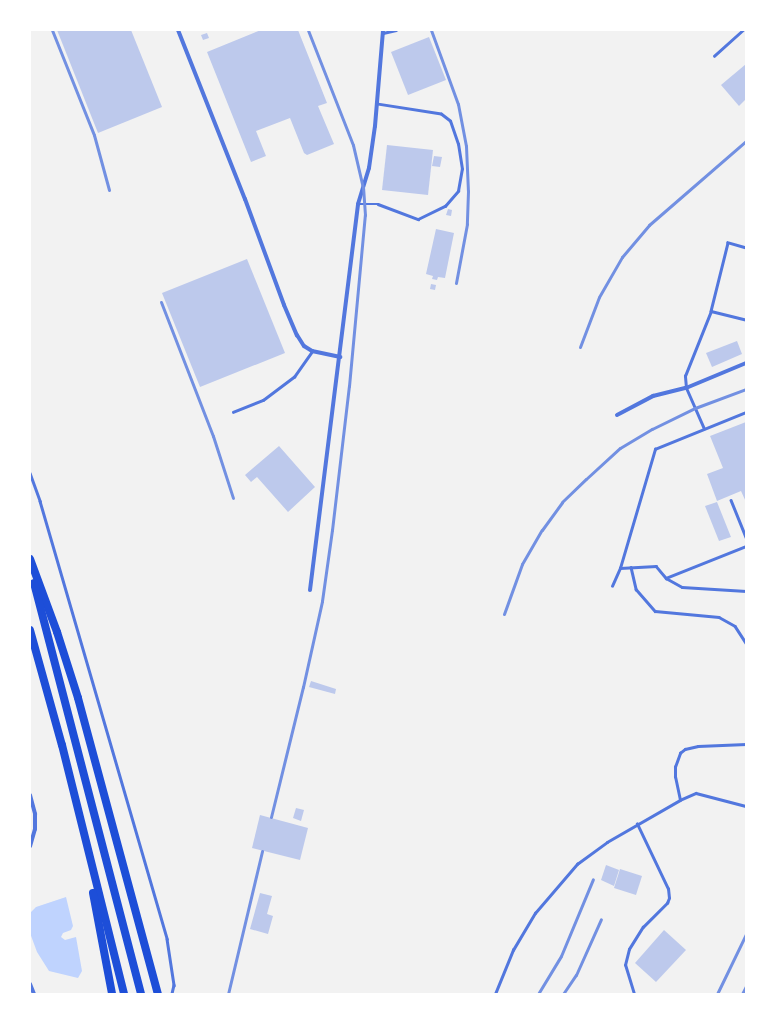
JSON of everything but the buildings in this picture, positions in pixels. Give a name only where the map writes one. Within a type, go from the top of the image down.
[{"type":"highway","points":[[30,559],[68,666],[158,994]]},
{"type":"highway","points":[[30,566],[141,994]]},
{"type":"highway","points":[[30,630],[62,745],[124,994]]},
{"type":"highway","points":[[80,821],[111,990]]},
{"type":"street","points":[[178,30],[245,199],[284,305],[297,335],[304,346],[312,351],[340,357]]},
{"type":"street","points":[[310,590],[334,384],[340,357],[358,204],[369,168],[377,104],[383,32]]},
{"type":"street","points":[[617,415],[653,396],[686,388],[746,363]]},
{"type":"street","points":[[30,795],[35,814],[35,829],[30,846]]},
{"type":"street","points":[[30,984],[34,994]]},
{"type":"lane","points":[[383,32],[396,30]]},
{"type":"lane","points":[[714,56],[743,30]]},
{"type":"lane","points":[[358,204],[378,204],[418,220],[445,206],[458,191],[462,169],[458,144],[450,121],[441,114],[377,104]]},
{"type":"lane","points":[[704,429],[686,388],[685,376],[711,312],[728,243],[746,248]]},
{"type":"lane","points":[[711,312],[746,320]]},
{"type":"lane","points":[[233,412],[263,400],[294,377],[312,351]]},
{"type":"lane","points":[[612,586],[620,568],[655,449],[746,412]]},
{"type":"lane","points":[[30,473],[42,508],[168,939],[174,985],[172,994]]},
{"type":"lane","points":[[731,500],[746,537]]},
{"type":"lane","points":[[666,578],[746,546]]},
{"type":"lane","points":[[620,568],[656,566],[666,578],[682,587],[746,591]]},
{"type":"lane","points":[[631,567],[636,589],[655,611],[719,617],[735,626],[746,642]]},
{"type":"lane","points":[[680,800],[675,777],[675,766],[680,753],[685,749],[698,746],[746,744]]},
{"type":"lane","points":[[495,994],[513,950],[535,913],[577,864],[607,842],[637,824],[680,800],[696,793],[746,806]]},
{"type":"lane","points":[[634,994],[625,965],[629,949],[643,927],[667,903],[669,898],[668,889],[637,824]]},
{"type":"water","points":[[66,897],[73,926],[71,930],[63,933],[61,937],[65,940],[76,937],[82,971],[78,978],[49,971],[37,952],[30,933],[30,913],[36,907]]},
{"type":"railway","points":[[52,30],[94,135],[109,190]]},
{"type":"railway","points":[[271,817],[303,687],[322,601],[349,386],[365,215],[363,188],[353,145],[308,30]]},
{"type":"railway","points":[[431,30],[458,104],[466,146],[468,191],[467,224],[456,283]]},
{"type":"railway","points":[[580,347],[599,297],[622,257],[649,225],[746,141]]},
{"type":"railway","points":[[161,302],[213,436],[233,498]]},
{"type":"railway","points":[[504,614],[522,564],[542,530],[562,502],[586,479],[620,448],[652,429],[695,408],[746,389]]},
{"type":"railway","points":[[228,994],[262,851]]},
{"type":"railway","points":[[538,994],[561,956],[593,879]]},
{"type":"railway","points":[[563,994],[576,975],[601,919]]},
{"type":"railway","points":[[717,994],[746,934]]},
{"type":"railway","points":[[742,994],[746,986]]}]
